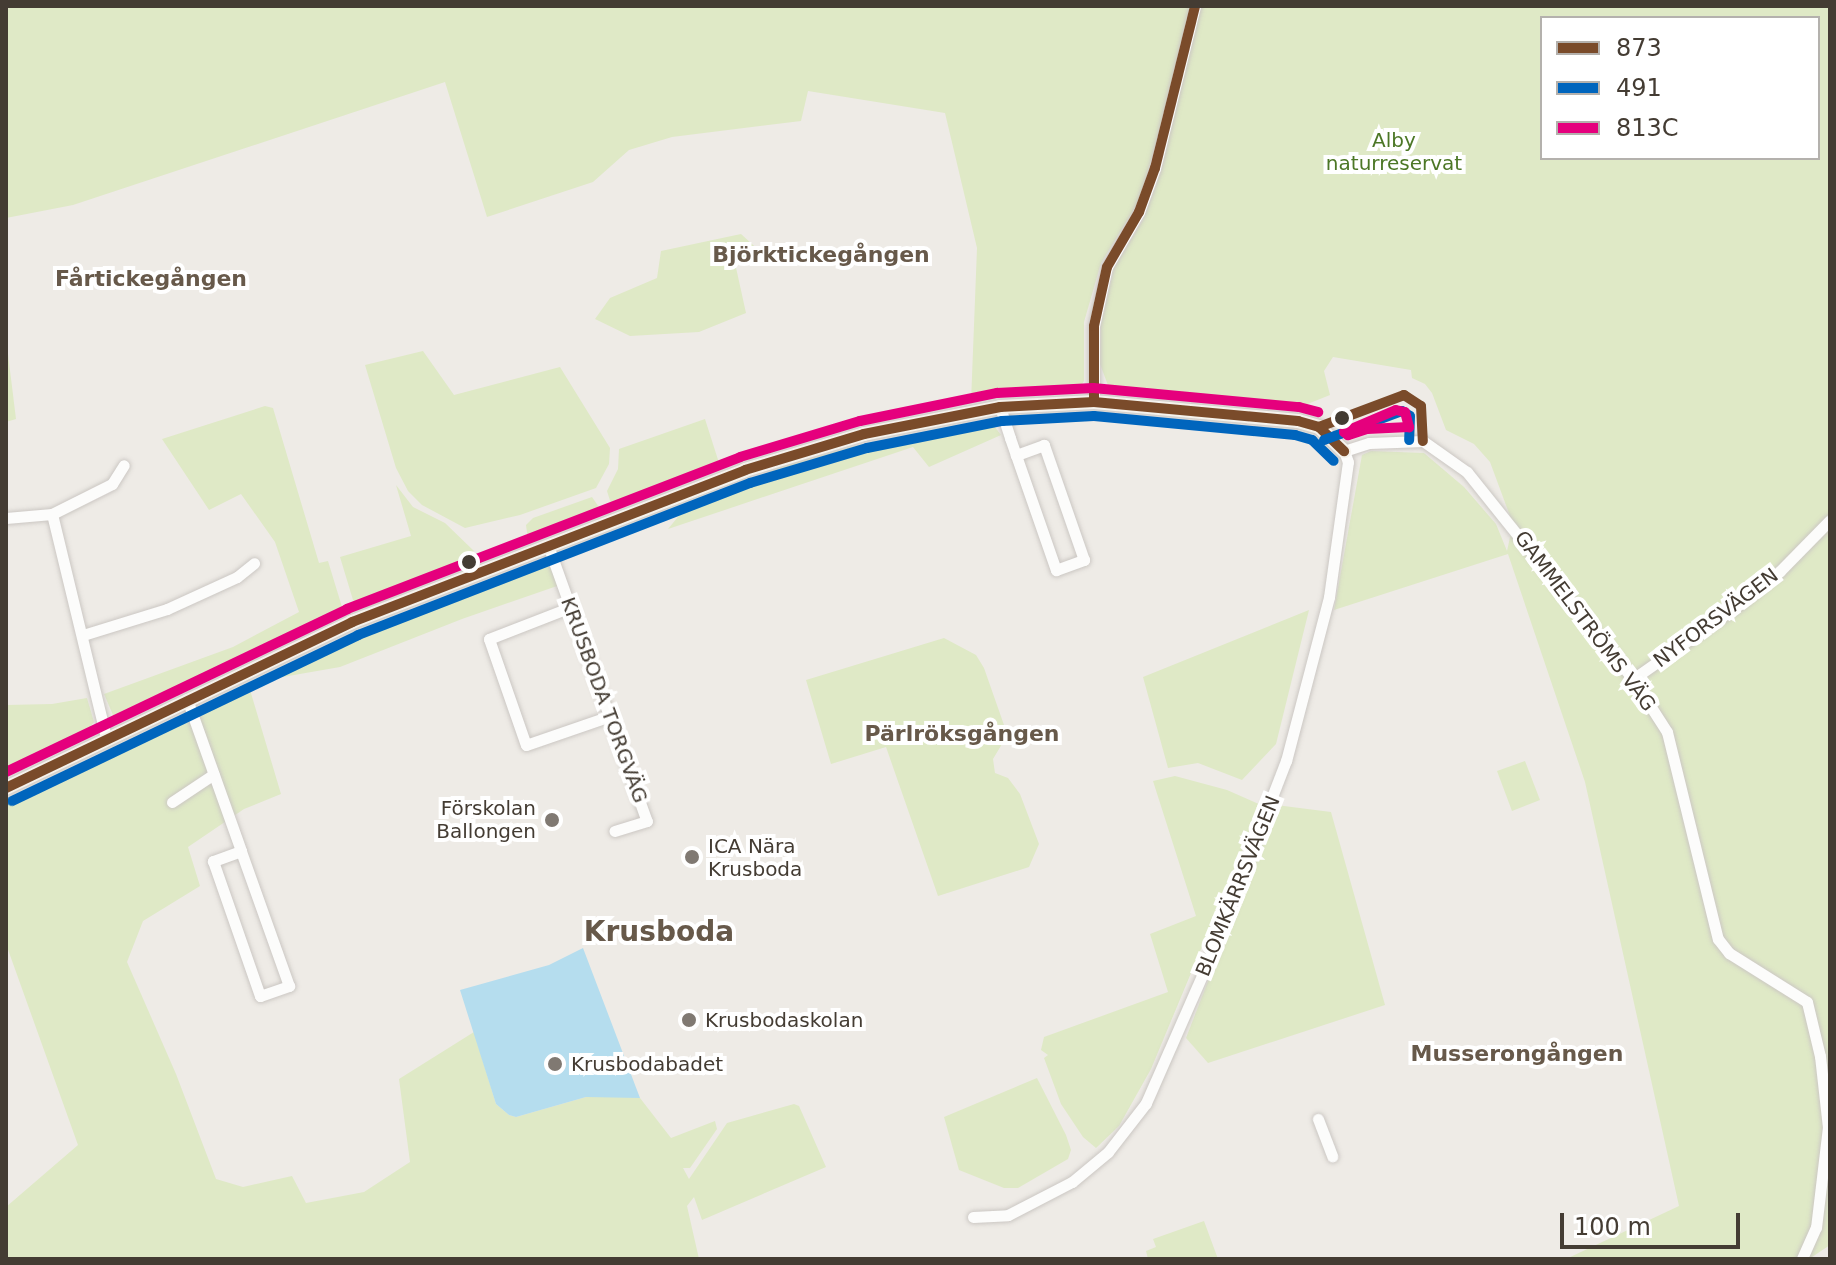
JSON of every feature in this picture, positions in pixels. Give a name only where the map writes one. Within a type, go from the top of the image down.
[{"type":"street","points":[[1094,402],[1094,326],[1107,267],[1139,212],[1155,168],[1195,6]]},
{"type":"street","points":[[6,788],[106,737],[352,622],[745,470],[864,434],[1000,407],[1094,402],[1298,421],[1319,427],[1344,451]]},
{"type":"street","points":[[1000,407],[1016,455],[1056,570],[1084,560],[1044,445],[1016,455]]},
{"type":"street","name":"GAMMELSTRÖMS VÄG","points":[[1344,451],[1369,443],[1423,441],[1467,472],[1633,679],[1667,732],[1718,939],[1729,953],[1807,1002],[1820,1056],[1828,1127],[1816,1227],[1802,1259]]},
{"type":"street","name":"BLOMKÄRRSVÄGEN","points":[[973,1217],[1008,1215],[1072,1182],[1108,1152],[1130,1127],[1152,1090],[1217,941],[1286,761],[1329,597],[1348,462],[1344,451]]},
{"type":"street","points":[[6,518],[52,514],[112,484],[124,465]]},
{"type":"street","points":[[52,514],[106,737]]},
{"type":"street","name":"NYFORSVÄGEN","points":[[1633,679],[1740,604],[1780,571],[1830,520]]},
{"type":"street","name":"KRUSBODA TORGVÄG","points":[[549,548],[647,821],[615,831]]},
{"type":"street","points":[[83,635],[167,609],[237,577],[254,563]]},
{"type":"street","points":[[571,607],[489,639],[521,732],[526,745],[610,716]]},
{"type":"street","points":[[187,699],[289,986],[260,996],[213,861],[241,851]]},
{"type":"street","points":[[172,802],[214,774]]},
{"type":"street","points":[[1318,1119],[1332,1156]]},
{"type":"green space","name":"Alby naturreservat","points":[[6,6],[1830,6],[1830,1245],[1809,1259],[1566,1259],[1679,1206],[1585,782],[1508,554],[1334,610],[1362,455],[1371,451],[1424,453],[1464,487],[1496,524],[1507,551],[1513,524],[1490,462],[1474,444],[1446,430],[1432,393],[1425,384],[1412,378],[1411,370],[1333,357],[1324,371],[1330,395],[1300,407],[1119,394],[1109,388],[1100,364],[1101,325],[1114,268],[1143,220],[1160,175],[1168,143],[1159,133],[1139,201],[1101,263],[1084,322],[1084,381],[1070,394],[1008,396],[971,402],[977,248],[945,113],[808,91],[801,121],[672,137],[629,150],[593,182],[487,217],[445,82],[73,205],[6,218]]},
{"type":"green space","points":[[741,234],[764,255],[735,263],[746,313],[699,332],[630,336],[595,319],[610,298],[657,278],[661,251]]},
{"type":"green space","points":[[6,338],[16,419],[6,422]]},
{"type":"green space","points":[[423,351],[454,395],[560,367],[610,448],[609,464],[596,488],[520,515],[465,528],[422,505],[408,491],[396,468],[365,365]]},
{"type":"green space","points":[[265,406],[273,408],[319,563],[328,561],[342,607],[339,614],[131,714],[121,718],[113,715],[104,694],[233,647],[299,612],[275,542],[241,494],[209,510],[162,439]]},
{"type":"green space","points":[[705,419],[720,466],[613,510],[607,491],[618,469],[619,449]]},
{"type":"green space","points":[[991,422],[1001,435],[929,467],[913,447],[668,529],[682,512],[714,493],[784,466],[854,446],[957,425]]},
{"type":"green space","points":[[396,485],[413,507],[445,523],[474,551],[457,561],[459,567],[431,582],[366,608],[353,600],[340,557],[411,536]]},
{"type":"green space","points":[[592,497],[603,513],[528,540],[526,525],[533,518]]},
{"type":"green space","points":[[540,562],[551,568],[560,585],[340,667],[248,683]]},
{"type":"green space","points":[[1309,610],[1276,744],[1242,780],[1198,763],[1168,768],[1143,677]]},
{"type":"green space","points":[[944,638],[976,655],[984,668],[1004,725],[1002,744],[993,759],[995,773],[1008,778],[1020,794],[1039,844],[1029,867],[938,896],[886,747],[831,764],[806,680]]},
{"type":"green space","points":[[248,683],[281,794],[244,809],[188,847],[200,886],[143,921],[127,962],[176,1074],[216,1179],[243,1187],[292,1176],[306,1203],[364,1192],[410,1162],[399,1079],[474,1032],[496,1104],[509,1115],[516,1117],[586,1097],[619,1095],[640,1098],[671,1138],[715,1121],[717,1129],[690,1168],[683,1168],[689,1179],[727,1123],[794,1104],[799,1106],[826,1167],[702,1220],[694,1197],[687,1206],[699,1259],[6,1259],[6,1207],[78,1145],[6,944],[6,801]]},
{"type":"green space","points":[[87,698],[94,722],[78,742],[6,776],[6,705],[52,704]]},
{"type":"green space","points":[[1525,761],[1540,800],[1512,811],[1497,771]]},
{"type":"green space","points":[[1175,776],[1227,790],[1261,805],[1151,1069],[1119,1126],[1096,1148],[1083,1137],[1061,1104],[1044,1058],[1048,1055],[1041,1050],[1044,1037],[1168,992],[1150,934],[1196,916],[1153,781]]},
{"type":"green space","points":[[1276,805],[1331,812],[1385,1005],[1208,1063],[1186,1038]]},
{"type":"green space","points":[[1037,1078],[1066,1135],[1071,1150],[1068,1159],[1018,1188],[1004,1188],[959,1170],[944,1117]]},
{"type":"green space","points":[[1204,1221],[1218,1259],[1148,1259],[1146,1251],[1156,1247],[1153,1239]]},
{"type":"water","name":"Krusbodabadet","points":[[583,948],[640,1098],[586,1097],[516,1117],[509,1115],[496,1104],[460,990],[549,965]]},
{"type":"transit line","name":"873","points":[[1094,402],[1094,326],[1107,267],[1139,212],[1155,168],[1195,6]]},
{"type":"transit line","name":"813C","points":[[6,772],[347,609],[740,457],[860,421],[997,393],[1093,388],[1299,407],[1318,412]]},
{"type":"transit line","name":"873","points":[[1319,427],[1404,395],[1421,406],[1423,441]]},
{"type":"transit line","name":"873","points":[[6,788],[352,622],[745,470],[864,434],[1000,407],[1094,402],[1298,421],[1319,427],[1344,451]]},
{"type":"transit line","name":"813C","points":[[1396,410],[1405,412],[1409,427],[1367,429],[1348,435],[1344,432],[1396,410]]},
{"type":"transit line","name":"491","points":[[1324,440],[1402,411],[1410,416],[1409,440]]},
{"type":"transit line","name":"491","points":[[12,801],[358,635],[750,483],[867,448],[1002,421],[1094,416],[1295,435],[1312,440],[1334,461]]},
{"type":"place","name":"Förskolan Ballongen","points":[[552,820]]},
{"type":"place","name":"ICA Nära Krusboda","points":[[692,857]]},
{"type":"place","name":"Krusbodaskolan","points":[[689,1020]]},
{"type":"place","name":"Krusbodabadet","points":[[555,1064]]},
{"type":"district","name":"Björktickegången","points":[[821,255]]},
{"type":"district","name":"Fårtickegången","points":[[151,279]]},
{"type":"district","name":"Pärlröksgången","points":[[962,734]]},
{"type":"district","name":"Krusboda","points":[[659,932]]},
{"type":"district","name":"Musserongången","points":[[1517,1054]]}]
